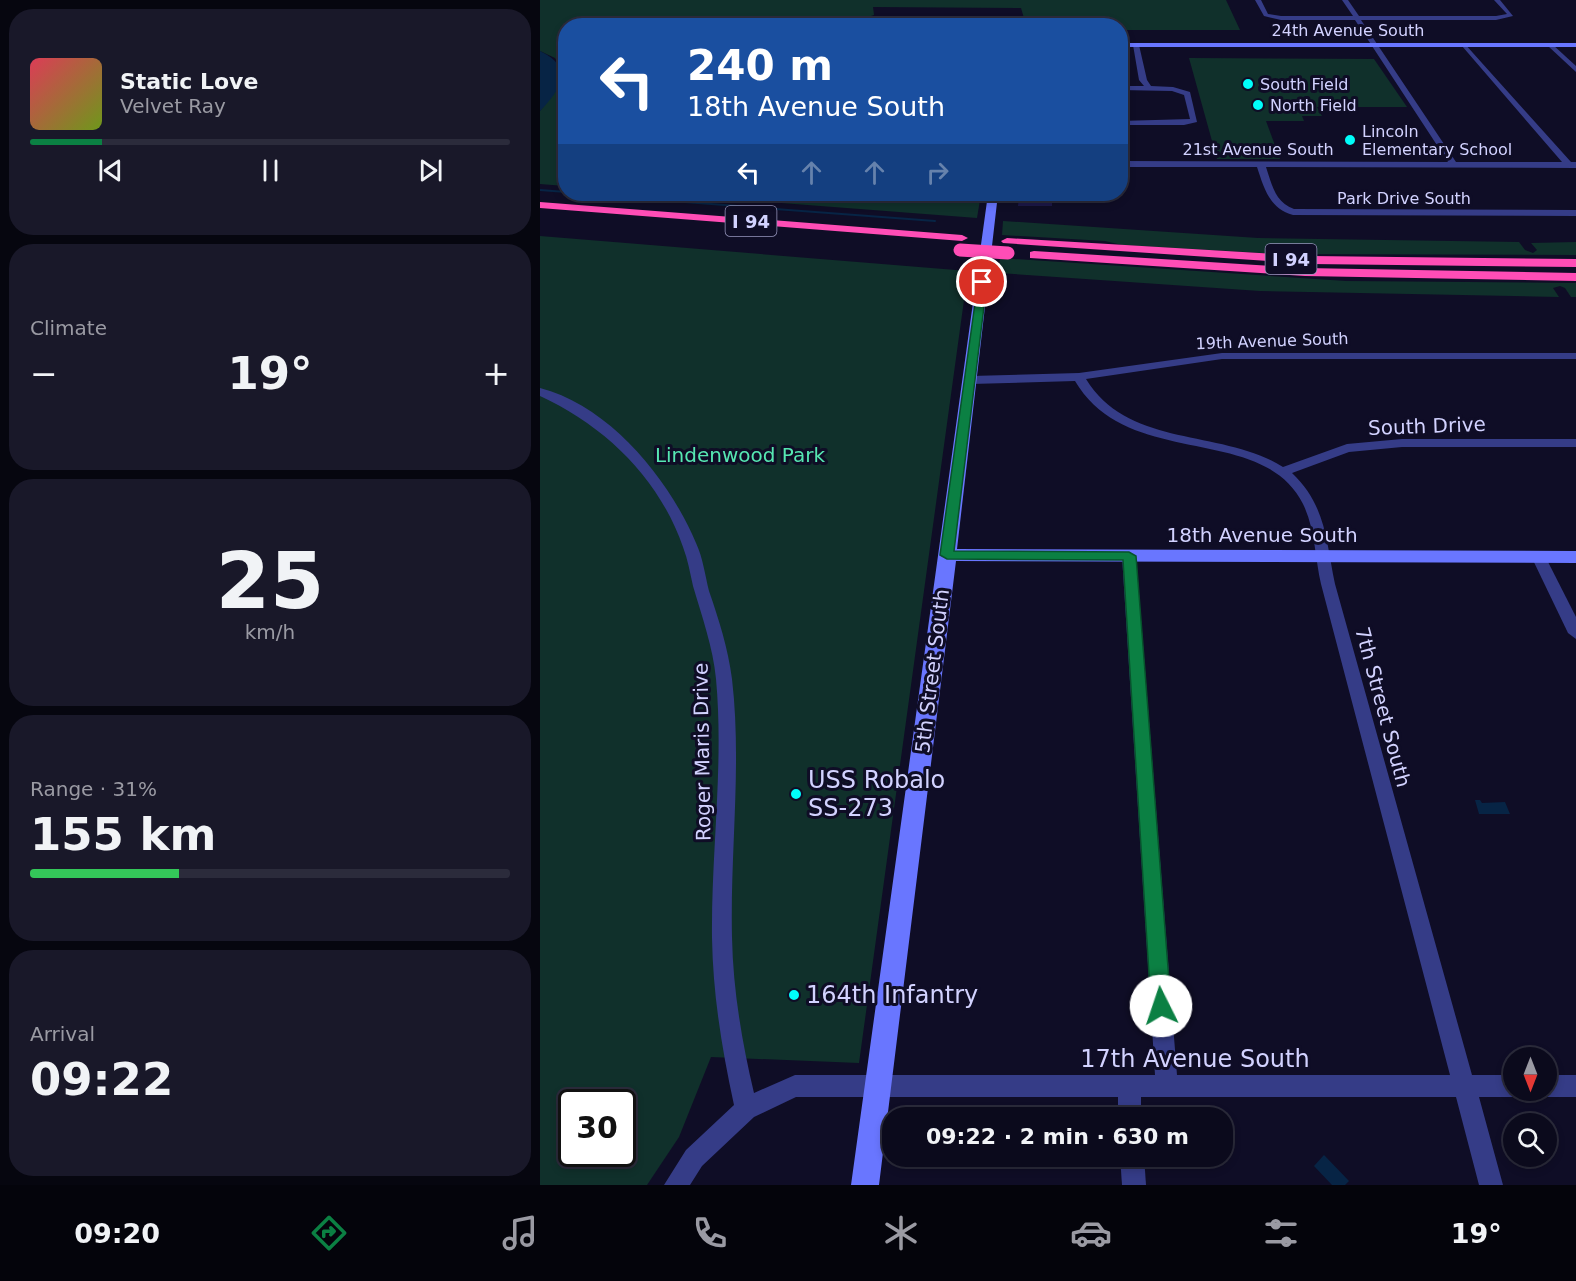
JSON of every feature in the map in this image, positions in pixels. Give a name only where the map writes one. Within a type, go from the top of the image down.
[{"type":"highway","name":"I 94","points":[[540,205],[961,244]]},
{"type":"highway","name":"I 94","points":[[540,215],[1008,247],[1311,260],[1576,261]]},
{"type":"highway","name":"I 94","points":[[1008,247],[1320,275],[1473,279],[1576,278]]},
{"type":"street","points":[[1258,0],[1264,13],[1270,16],[1496,18],[1511,15],[1497,0]]},
{"type":"street","points":[[1345,0],[1454,165]]},
{"type":"street","name":"24th Avenue South","points":[[1128,45],[1576,45]]},
{"type":"street","points":[[1136,45],[1143,80],[1149,88]]},
{"type":"street","points":[[1464,45],[1573,165]]},
{"type":"street","points":[[1550,45],[1576,70]]},
{"type":"street","points":[[1128,88],[1173,88],[1187,94],[1194,120],[1128,123]]},
{"type":"street","name":"21st Avenue South","points":[[1128,164],[1573,165]]},
{"type":"street","name":"Park Drive South","points":[[1261,165],[1274,201],[1282,209],[1293,212],[1576,213]]},
{"type":"street","name":"5th Street South","points":[[865,1185],[971,380],[992,201]]},
{"type":"street","name":"19th Avenue South","points":[[971,380],[1079,377],[1222,356],[1576,356]]},
{"type":"street","name":"7th Street South","points":[[1079,377],[1093,400],[1130,423],[1158,434],[1257,458],[1284,471],[1297,483],[1310,502],[1322,556],[1491,1185]]},
{"type":"street","name":"Roger Maris Drive","points":[[540,392],[572,406],[610,433],[651,472],[689,544],[715,628],[725,692],[726,797],[722,938],[729,1036],[746,1109]]},
{"type":"street","name":"South Drive","points":[[1284,471],[1347,448],[1402,443],[1576,443]]},
{"type":"street","name":"18th Avenue South","points":[[947,555],[1576,556]]},
{"type":"street","points":[[1129,556],[1167,1086]]},
{"type":"street","points":[[1538,556],[1576,633]]},
{"type":"street","name":"17th Avenue South","points":[[676,1185],[694,1158],[746,1109],[795,1086],[1503,1086]]},
{"type":"street","points":[[1129,1086],[1130,1107]]},
{"type":"street","points":[[1557,1086],[1576,1086]]},
{"type":"street","points":[[1133,1167],[1134,1185]]},
{"type":"green space","points":[[540,0],[1226,0],[1240,30],[1128,30],[1128,18],[1024,18],[1021,8],[873,7],[874,15],[865,18],[558,18],[558,64],[555,58],[540,51]]},
{"type":"green space","points":[[1189,58],[1374,59],[1407,107],[1317,107],[1322,116],[1302,116],[1304,121],[1266,121],[1280,159],[1217,159]]},
{"type":"green space","points":[[558,88],[558,185],[540,184],[540,111]]},
{"type":"green space","points":[[756,201],[980,201],[977,218]]},
{"type":"green space","points":[[1003,221],[1258,238],[1519,242],[1525,250],[1533,253],[1537,250],[1531,243],[1576,242],[1576,255],[1283,254],[1122,245],[1105,241],[1002,235]]},
{"type":"green space","name":"Lindenwood Park","points":[[540,236],[968,271],[859,1063],[711,1057],[679,1137],[647,1185],[540,1185]]},
{"type":"green space","points":[[1000,258],[1346,281],[1576,283],[1576,297],[1571,297],[1565,288],[1560,286],[1553,288],[1559,297],[1260,291],[998,273]]},
{"type":"water","points":[[540,51],[558,64],[558,87],[540,111]]},
{"type":"water","points":[[1475,800],[1480,800],[1482,803],[1505,802],[1510,814],[1479,814]]},
{"type":"water","points":[[1324,1155],[1349,1181],[1345,1185],[1332,1185],[1314,1166]]},
{"type":"building","points":[[1018,201],[1052,201],[1052,206],[1018,206]]},
{"type":"waterway","points":[[540,190],[558,191]]},
{"type":"waterway","points":[[671,201],[935,221]]},
{"type":"place","name":"South Field","points":[[1248,84]]},
{"type":"place","name":"North Field","points":[[1258,105]]},
{"type":"place","name":"Lincoln Elementary School","points":[[1350,140]]},
{"type":"place","name":"USS Robalo SS-273","points":[[796,794]]},
{"type":"place","name":"164th Infantry","points":[[794,995]]},
{"type":"route","points":[[982,282],[947,555],[1129,556],[1161,1006]]}]
